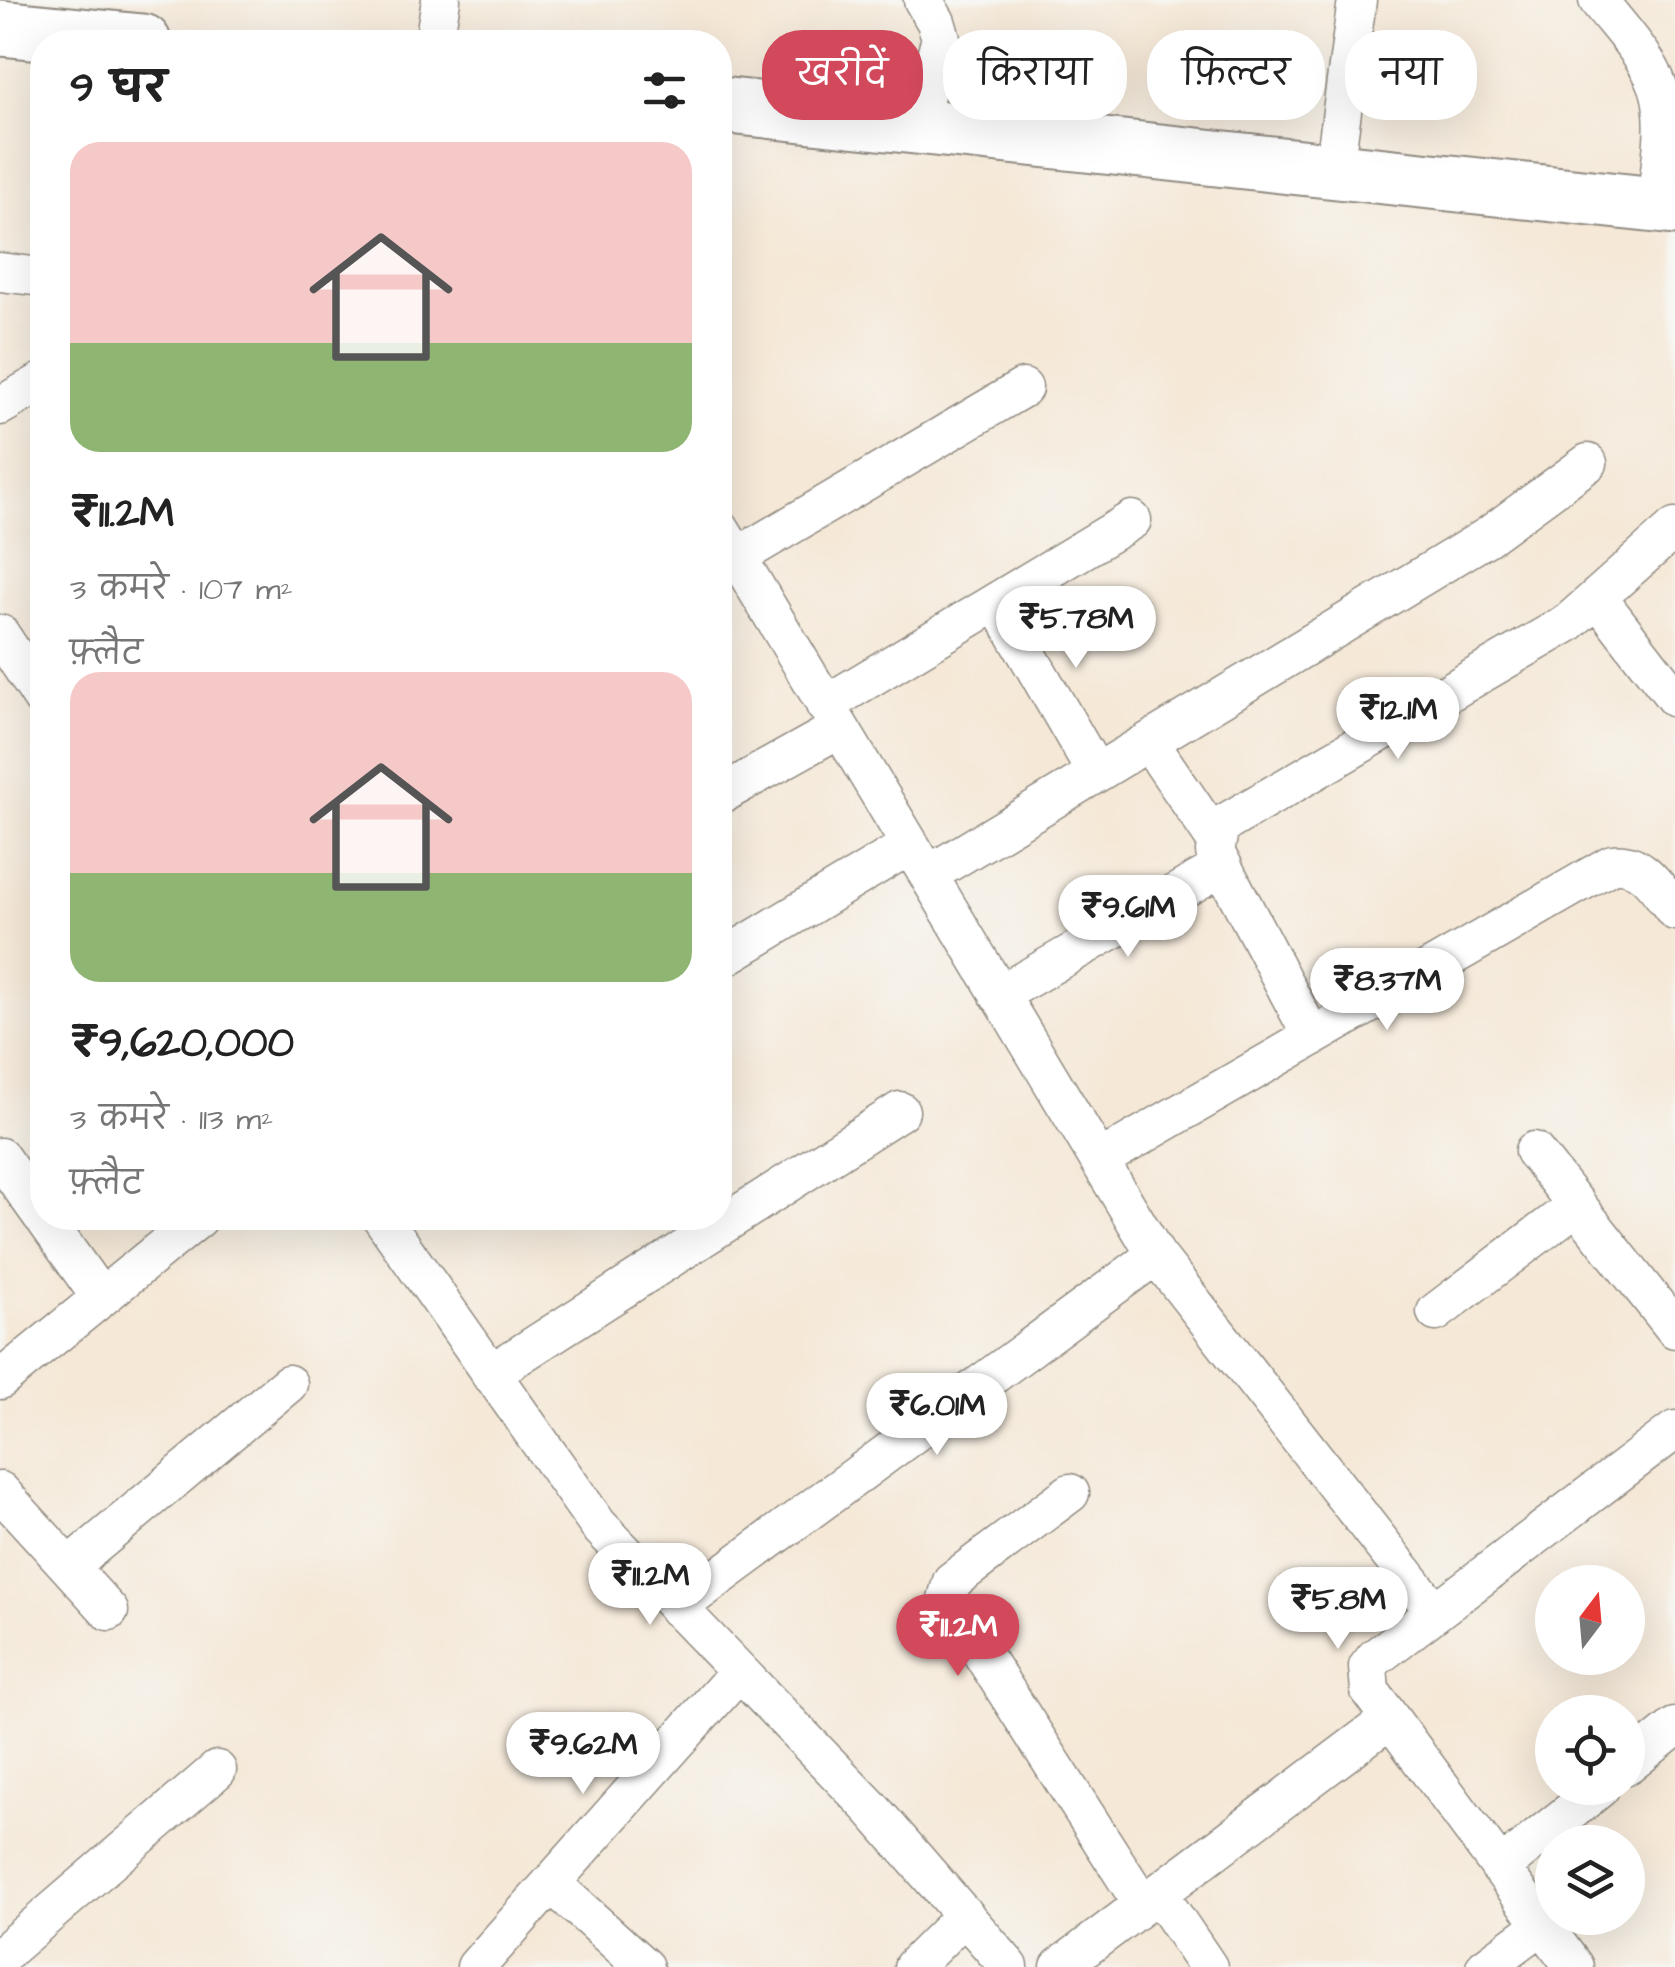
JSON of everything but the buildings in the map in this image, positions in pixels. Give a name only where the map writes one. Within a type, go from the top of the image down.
[{"type":"main road","points":[[0,28],[30,31]]},
{"type":"main road","points":[[732,105],[1666,206]]},
{"type":"street","points":[[436,30],[441,0]]},
{"type":"street","points":[[916,126],[941,38],[922,0]]},
{"type":"street","points":[[1334,170],[1357,0]]},
{"type":"street","points":[[1598,0],[1648,68],[1660,94],[1666,206]]},
{"type":"street","points":[[0,272],[30,276]]},
{"type":"street","points":[[732,544],[1024,388]]},
{"type":"street","points":[[0,406],[30,389]]},
{"type":"street","points":[[732,954],[1096,773],[1487,537],[1588,463]]},
{"type":"street","points":[[732,787],[997,602],[1132,520]]},
{"type":"street","points":[[1219,852],[1220,826],[1568,624],[1675,528]]},
{"type":"street","points":[[732,555],[1156,1255],[1435,1612]]},
{"type":"street","points":[[1597,598],[1675,698]]},
{"type":"street","points":[[997,602],[1096,773]]},
{"type":"street","points":[[0,634],[30,670]]},
{"type":"street","points":[[1149,742],[1219,852],[1312,1038]]},
{"type":"street","points":[[999,995],[1219,852]]},
{"type":"street","points":[[1099,1160],[1612,864],[1625,863],[1646,874],[1675,911]]},
{"type":"street","points":[[732,1219],[900,1111]]},
{"type":"street","points":[[1534,1152],[1675,1329]]},
{"type":"street","points":[[0,1156],[30,1199]]},
{"type":"street","points":[[1436,1312],[1577,1205]]},
{"type":"street","points":[[52,1230],[101,1298]]},
{"type":"street","points":[[0,1380],[184,1230]]},
{"type":"street","points":[[390,1230],[581,1505],[871,1808],[1010,1967]]},
{"type":"street","points":[[490,1374],[714,1230]]},
{"type":"street","points":[[677,1608],[1156,1255]]},
{"type":"street","points":[[69,1567],[288,1384]]},
{"type":"street","points":[[1535,1915],[1370,1691],[1368,1667],[1675,1430]]},
{"type":"street","points":[[0,1490],[109,1612]]},
{"type":"street","points":[[1070,1492],[952,1581],[947,1599],[1150,1899],[1208,1967]]},
{"type":"street","points":[[478,1966],[740,1672]]},
{"type":"street","points":[[1060,1967],[1390,1719]]},
{"type":"street","points":[[1645,1751],[1675,1727]]},
{"type":"street","points":[[10,1954],[217,1770]]},
{"type":"street","points":[[1500,1868],[1579,1805]]},
{"type":"street","points":[[551,1884],[644,1967]]},
{"type":"street","points":[[914,1967],[965,1915]]},
{"type":"street","points":[[1485,1967],[1535,1929]]},
{"type":"street","points":[[1550,1935],[1574,1967]]}]
